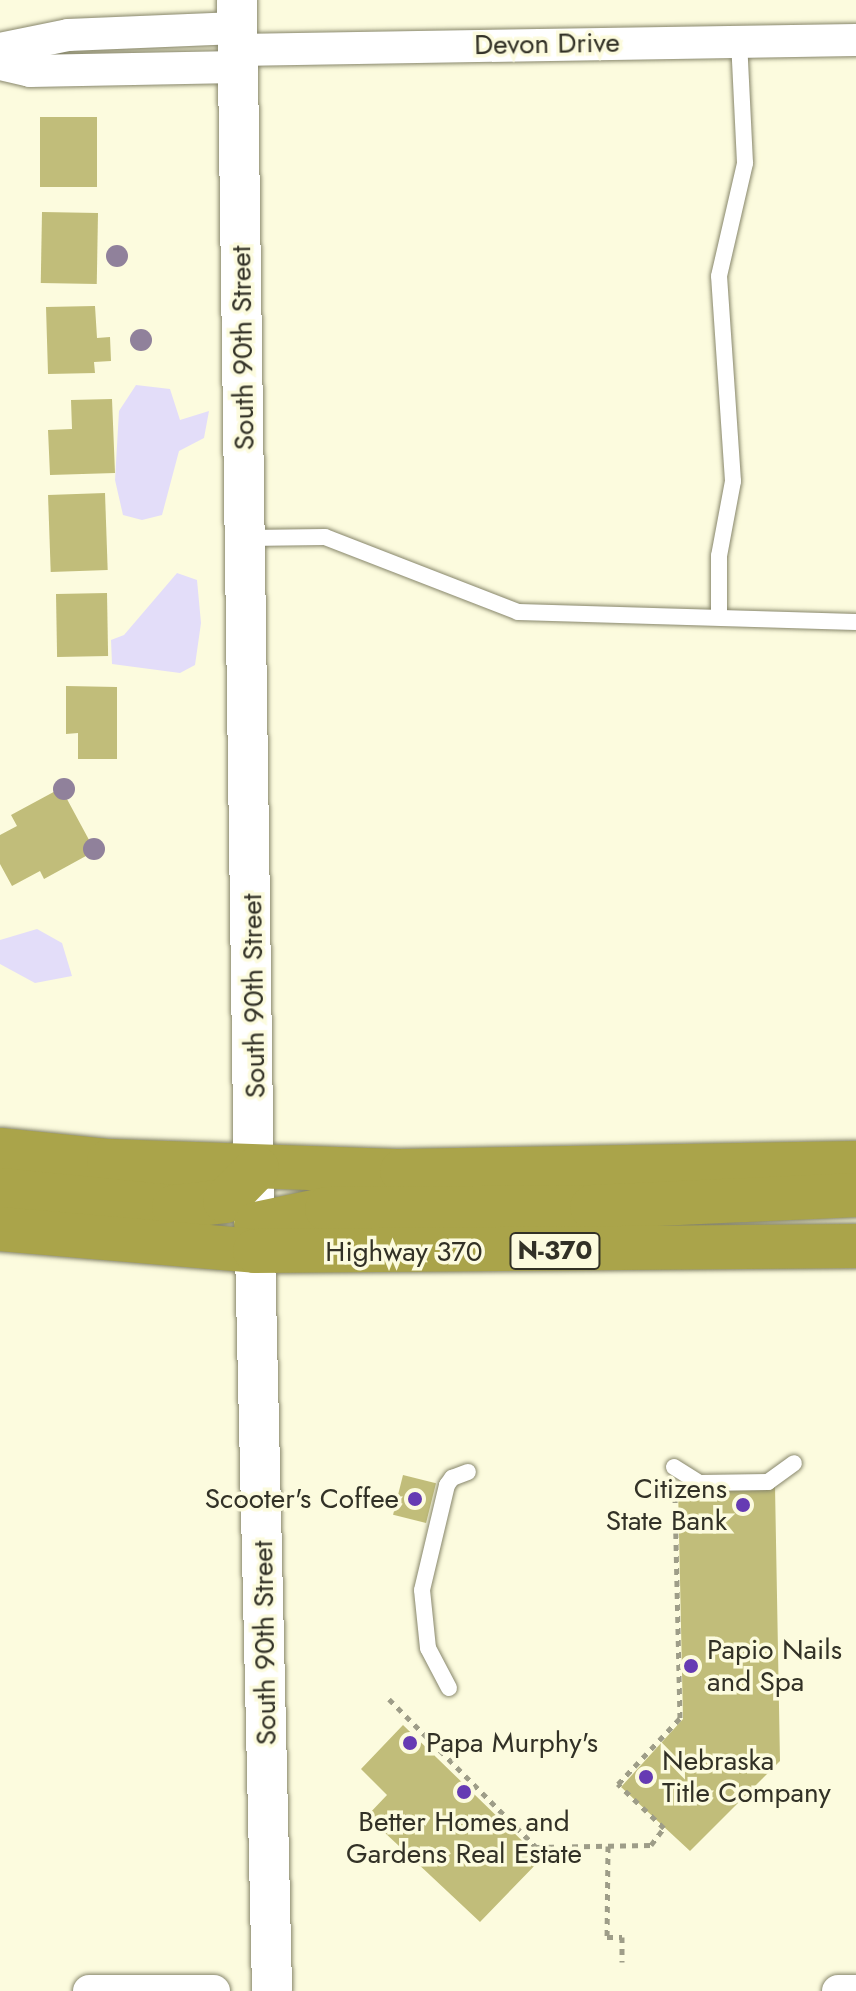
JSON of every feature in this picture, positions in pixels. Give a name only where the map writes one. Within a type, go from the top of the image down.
[{"type":"highway","points":[[0,1150],[257,1168],[417,1171],[856,1163]]},
{"type":"highway","points":[[0,1190],[174,1207],[225,1201],[257,1168]]},
{"type":"highway","points":[[255,1238],[327,1209],[592,1207],[856,1195]]},
{"type":"highway","name":"Highway 370","points":[[0,1229],[255,1238],[856,1246]]},
{"type":"street","name":"Devon Drive","points":[[0,49],[68,35],[856,40]]},
{"type":"street","name":"Devon Drive","points":[[0,64],[30,71],[237,36]]},
{"type":"street","name":"South 90th Street","points":[[237,36],[248,538],[257,1168],[255,1238],[272,1991]]},
{"type":"street","points":[[89,1991],[214,1991]]},
{"type":"street","points":[[838,1991],[856,1991]]},
{"type":"lane","points":[[719,617],[719,556],[733,481],[719,276],[745,163],[739,41]]},
{"type":"lane","points":[[248,538],[325,537],[518,612],[856,622]]},
{"type":"lane","points":[[674,1467],[700,1483],[768,1482],[794,1463]]},
{"type":"lane","points":[[449,1688],[428,1648],[422,1590],[447,1485],[452,1478],[468,1472]]},
{"type":"path","points":[[389,1699],[536,1847],[651,1845],[664,1828],[618,1784],[680,1718],[674,1467]]},
{"type":"path","points":[[608,1846],[607,1937],[622,1937],[622,1962]]},
{"type":"shaded area","points":[[136,385],[170,389],[180,420],[209,411],[204,438],[179,451],[162,515],[142,520],[123,515],[115,480],[119,411]]},
{"type":"shaded area","points":[[177,573],[197,580],[201,623],[195,665],[180,673],[112,664],[111,640],[124,635]]},
{"type":"shaded area","points":[[37,929],[62,943],[72,976],[35,983],[0,964],[0,940]]},
{"type":"building","points":[[40,117],[97,117],[97,187],[40,187]]},
{"type":"building","points":[[42,212],[98,213],[97,284],[41,283]]},
{"type":"building","points":[[95,306],[97,338],[110,337],[111,361],[94,362],[95,373],[48,374],[46,307]]},
{"type":"building","points":[[112,399],[115,473],[50,475],[48,430],[72,429],[71,400]]},
{"type":"building","points":[[105,493],[108,570],[51,572],[48,495]]},
{"type":"building","points":[[107,593],[108,656],[57,657],[56,594]]},
{"type":"building","points":[[66,686],[117,687],[117,759],[78,759],[78,733],[66,734]]},
{"type":"building","points":[[61,788],[95,851],[44,879],[40,871],[12,886],[0,864],[0,835],[17,826],[11,815]]},
{"type":"building","name":"Scooter's Coffee","points":[[403,1475],[436,1483],[426,1523],[393,1515]]},
{"type":"building","points":[[775,1486],[780,1761],[690,1851],[621,1787],[683,1719],[678,1487]]},
{"type":"building","points":[[403,1725],[541,1859],[480,1922],[367,1816],[387,1795],[361,1769]]},
{"type":"place","name":"Scooter's Coffee","points":[[415,1499]]},
{"type":"place","name":"Citizens State Bank","points":[[743,1505]]},
{"type":"place","name":"Papio Nails and Spa","points":[[691,1666]]},
{"type":"place","name":"Papa Murphy's","points":[[410,1743]]},
{"type":"place","name":"Nebraska Title Company","points":[[646,1777]]},
{"type":"place","name":"Better Homes and Gardens Real Estate","points":[[464,1792]]}]
